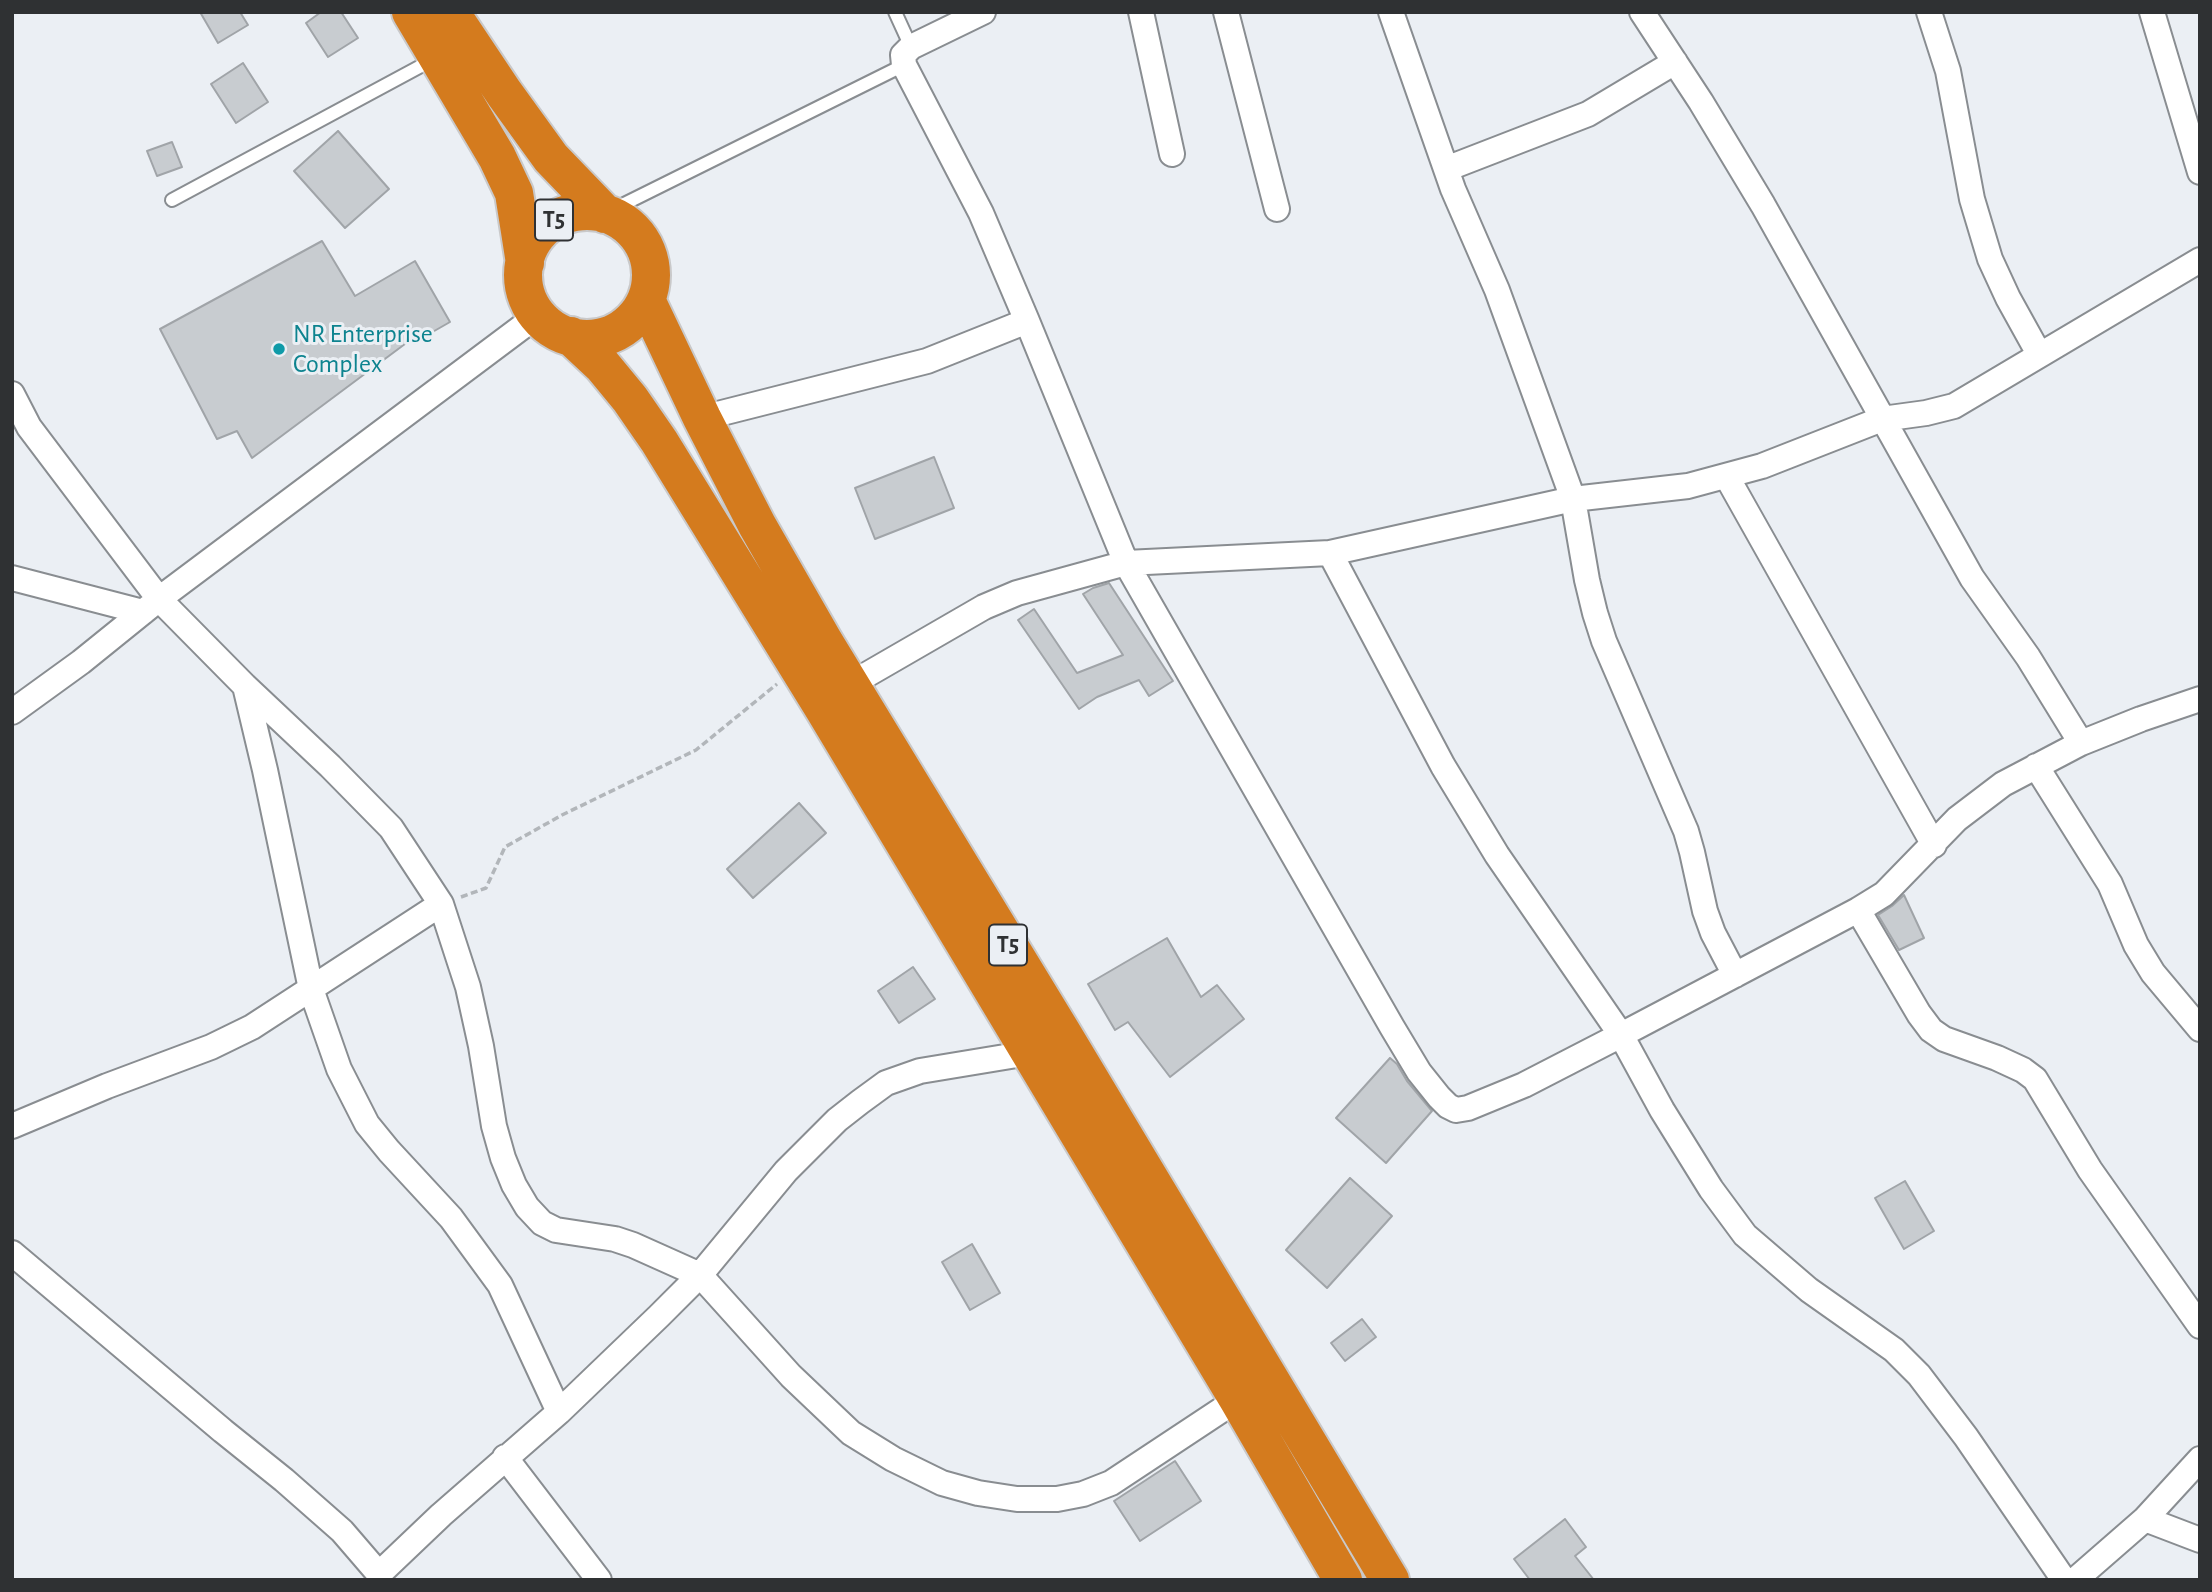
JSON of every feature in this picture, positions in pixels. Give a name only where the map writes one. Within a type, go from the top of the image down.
[{"type":"highway","name":"T5","points":[[411,12],[497,157],[514,193],[525,263],[525,285],[532,306],[538,315],[558,331],[571,336],[602,365],[652,430],[1238,1399],[1343,1580]]},
{"type":"highway","name":"T5","points":[[450,12],[551,158],[606,214],[629,226],[645,248],[651,274],[646,300],[757,525],[849,685],[1083,1068],[1390,1580]]},
{"type":"highway","name":"T5","points":[[525,263],[535,238],[554,220],[579,211],[606,214]]},
{"type":"highway","points":[[571,336],[597,338],[621,329],[633,320],[646,300]]},
{"type":"street","points":[[983,12],[907,56],[981,213],[1126,563],[1419,1072],[1448,1105],[1456,1110],[1468,1108],[1524,1085],[1858,910],[1884,894],[1957,819],[2003,784],[2081,743],[2200,699]]},
{"type":"street","points":[[1141,12],[1172,154]]},
{"type":"street","points":[[1226,12],[1277,209]]},
{"type":"street","points":[[1391,12],[1446,169],[1497,290],[1573,499],[1587,580],[1604,641],[1686,831],[1704,911],[1735,975]]},
{"type":"street","points":[[1642,12],[1770,216],[1972,578],[2028,657],[2081,743]]},
{"type":"street","points":[[2152,12],[2200,172]]},
{"type":"street","points":[[1936,13],[1972,199],[1990,259],[2039,354]]},
{"type":"street","points":[[1446,169],[1588,114],[1675,62]]},
{"type":"street","points":[[849,685],[984,607],[1017,593],[1126,563],[1330,553],[1573,499],[1688,486],[1762,466],[1882,419],[1954,406],[2200,260]]},
{"type":"street","points":[[12,712],[538,315]]},
{"type":"street","points":[[702,418],[927,361],[1027,321]]},
{"type":"street","points":[[12,394],[29,427],[151,606],[245,686],[330,765],[391,828],[441,904],[468,987],[494,1126],[503,1158],[527,1208],[542,1223],[556,1230],[615,1239],[700,1275],[790,1376],[851,1433],[893,1459],[942,1483],[978,1493],[1017,1499],[1057,1499],[1083,1494],[1111,1483],[1238,1399]]},
{"type":"street","points":[[1727,477],[1934,845]]},
{"type":"street","points":[[1330,553],[1449,776],[1497,855],[1621,1035],[1662,1110],[1704,1178],[1745,1235],[1809,1290],[1894,1350],[1919,1375],[1966,1437],[2064,1580]]},
{"type":"street","points":[[12,578],[151,606]]},
{"type":"street","points":[[245,686],[311,989],[339,1069],[367,1124],[451,1218],[500,1285],[559,1412]]},
{"type":"street","points":[[2036,766],[2110,884],[2136,945],[2153,973],[2200,1028]]},
{"type":"street","points":[[12,1126],[107,1086],[211,1047],[252,1027],[441,904]]},
{"type":"street","points":[[1858,910],[1931,1030],[1944,1039],[2023,1070],[2035,1079],[2090,1170],[2200,1326]]},
{"type":"street","points":[[12,1253],[284,1480],[342,1531],[382,1577],[505,1457],[559,1412],[700,1275],[786,1171],[837,1120],[886,1083],[920,1071],[1029,1054]]},
{"type":"street","points":[[505,1457],[599,1580]]},
{"type":"street","points":[[2076,1580],[2145,1519],[2200,1459]]},
{"type":"street","points":[[2145,1519],[2200,1539]]},
{"type":"lane","points":[[606,214],[907,56],[895,12]]},
{"type":"lane","points":[[172,200],[438,57]]},
{"type":"path","points":[[441,904],[486,888],[505,847],[562,815],[696,750],[797,667]]},
{"type":"building","points":[[200,12],[240,12],[248,25],[218,43]]},
{"type":"building","points":[[321,12],[341,12],[358,38],[328,57],[306,23]]},
{"type":"building","points":[[243,63],[268,102],[236,123],[211,84]]},
{"type":"building","points":[[338,131],[389,189],[345,228],[294,171]]},
{"type":"building","points":[[172,142],[182,167],[157,176],[147,151]]},
{"type":"building","name":"NR Enterprise Complex","points":[[322,241],[355,296],[415,261],[450,322],[415,342],[413,338],[252,458],[237,431],[217,439],[160,329]]},
{"type":"building","points":[[934,457],[954,508],[875,539],[855,488]]},
{"type":"building","points":[[1109,583],[1173,681],[1149,696],[1139,680],[1097,697],[1079,709],[1018,620],[1034,609],[1077,673],[1123,655],[1083,594]]},
{"type":"building","points":[[799,803],[826,833],[753,898],[727,869]]},
{"type":"building","points":[[1904,895],[1924,938],[1899,950],[1878,915]]},
{"type":"building","points":[[1167,938],[1201,997],[1217,985],[1244,1019],[1170,1077],[1128,1022],[1115,1030],[1088,984]]},
{"type":"building","points":[[913,967],[935,999],[899,1023],[878,991]]},
{"type":"building","points":[[1390,1058],[1432,1111],[1386,1163],[1336,1118]]},
{"type":"building","points":[[1350,1178],[1392,1216],[1327,1288],[1286,1250]]},
{"type":"building","points":[[1905,1181],[1934,1231],[1904,1249],[1875,1198]]},
{"type":"building","points":[[972,1244],[1000,1293],[970,1310],[942,1262]]},
{"type":"building","points":[[1362,1319],[1376,1337],[1345,1361],[1331,1343]]},
{"type":"building","points":[[1175,1461],[1201,1501],[1140,1541],[1114,1501]]},
{"type":"building","points":[[1565,1519],[1586,1547],[1575,1556],[1594,1580],[1530,1580],[1514,1559]]},
{"type":"place","name":"NR Enterprise Complex","points":[[279,349]]}]
